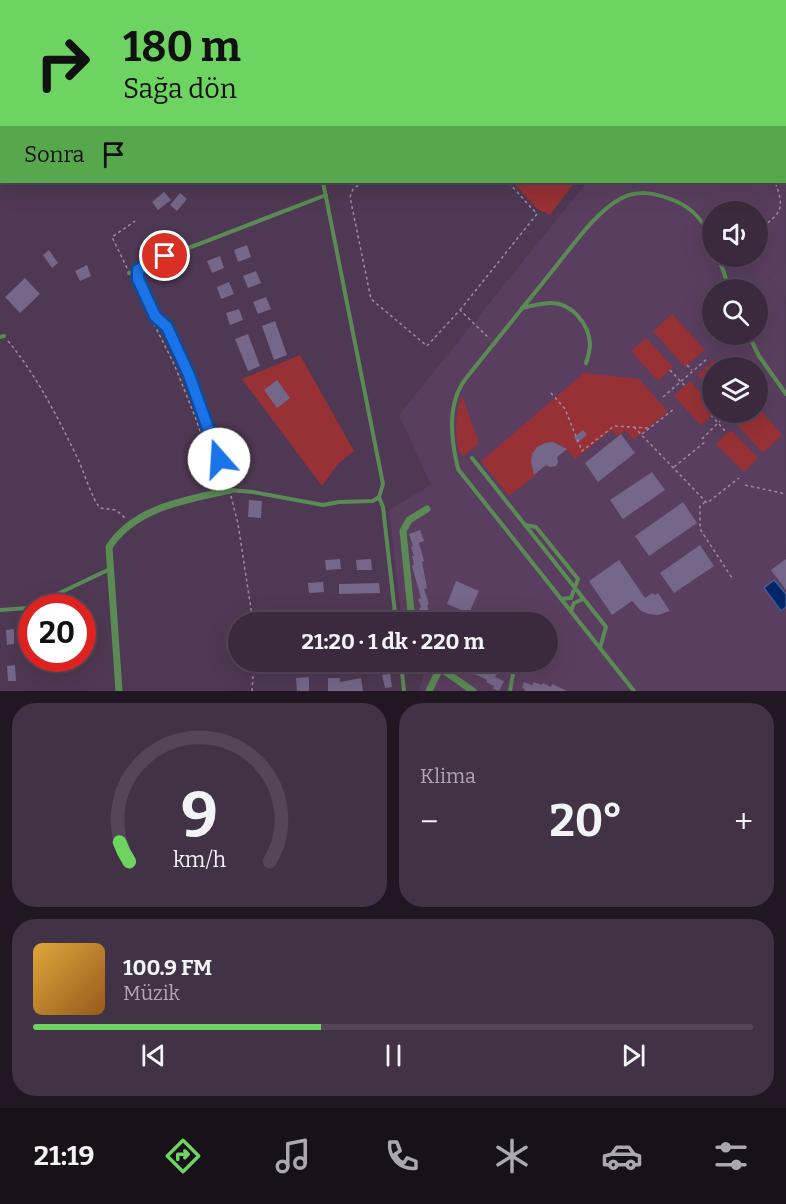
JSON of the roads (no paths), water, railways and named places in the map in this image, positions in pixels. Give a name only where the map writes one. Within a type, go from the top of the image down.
[{"type":"street","points":[[119,691],[109,547],[130,523],[163,507],[230,490]]},
{"type":"street","points":[[411,612],[403,531],[409,520],[427,509]]},
{"type":"street","points":[[429,691],[438,672]]},
{"type":"street","points":[[450,672],[473,691]]},
{"type":"lane","points":[[138,270],[138,279],[155,316],[167,327],[189,375],[230,490],[323,505],[373,501],[379,496],[383,484],[323,183]]},
{"type":"lane","points":[[634,691],[458,469],[451,439],[453,409],[463,382],[577,240],[603,212],[620,198],[642,191],[661,195],[681,203],[696,214],[702,224]]},
{"type":"lane","points":[[129,273],[210,238],[326,195]]},
{"type":"lane","points":[[522,308],[550,303],[566,307],[575,313],[587,331],[590,345],[586,363]]},
{"type":"lane","points":[[754,345],[786,394]]},
{"type":"lane","points":[[472,458],[606,627],[600,648]]},
{"type":"lane","points":[[379,496],[395,612]]},
{"type":"lane","points":[[525,525],[536,526],[578,579],[571,598],[560,599]]},
{"type":"lane","points":[[0,610],[27,608],[111,569]]},
{"type":"lane","points":[[571,612],[574,603],[584,599]]},
{"type":"lane","points":[[401,672],[404,691]]},
{"type":"lane","points":[[510,691],[513,672]]},
{"type":"water","points":[[774,580],[786,594],[786,607],[781,611],[764,588]]}]
